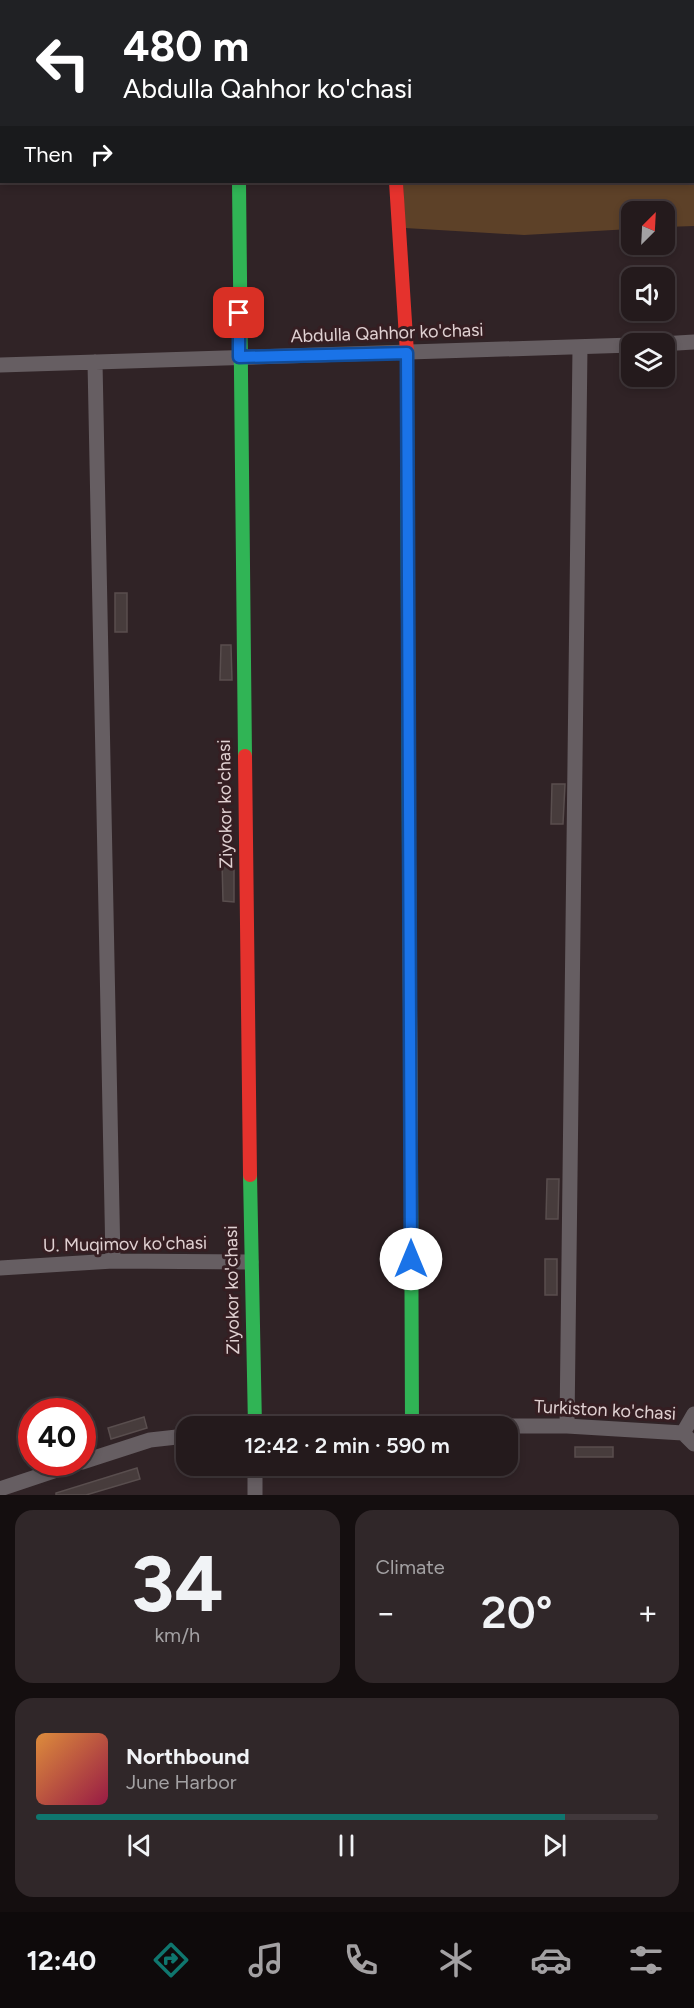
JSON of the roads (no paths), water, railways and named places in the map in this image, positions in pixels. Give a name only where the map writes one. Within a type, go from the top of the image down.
[{"type":"street","name":"Ziyokor ko'chasi","points":[[238,183],[255,1416]]},
{"type":"street","points":[[396,183],[407,353],[412,1416]]},
{"type":"street","points":[[675,343],[694,342]]},
{"type":"street","name":"Abdulla Qahhor ko'chasi","points":[[0,365],[621,345]]},
{"type":"street","points":[[567,1426],[580,347]]},
{"type":"street","points":[[95,362],[113,1261]]},
{"type":"street","name":"U. Muqimov ko'chasi","points":[[0,1268],[113,1261],[251,1262]]},
{"type":"street","points":[[689,1438],[694,1414]]},
{"type":"street","name":"Turkiston ko'chasi","points":[[518,1426],[567,1426],[689,1438]]},
{"type":"street","points":[[96,1457],[150,1440],[176,1437]]},
{"type":"street","points":[[0,1490],[41,1476]]},
{"type":"street","points":[[255,1476],[255,1495]]}]
